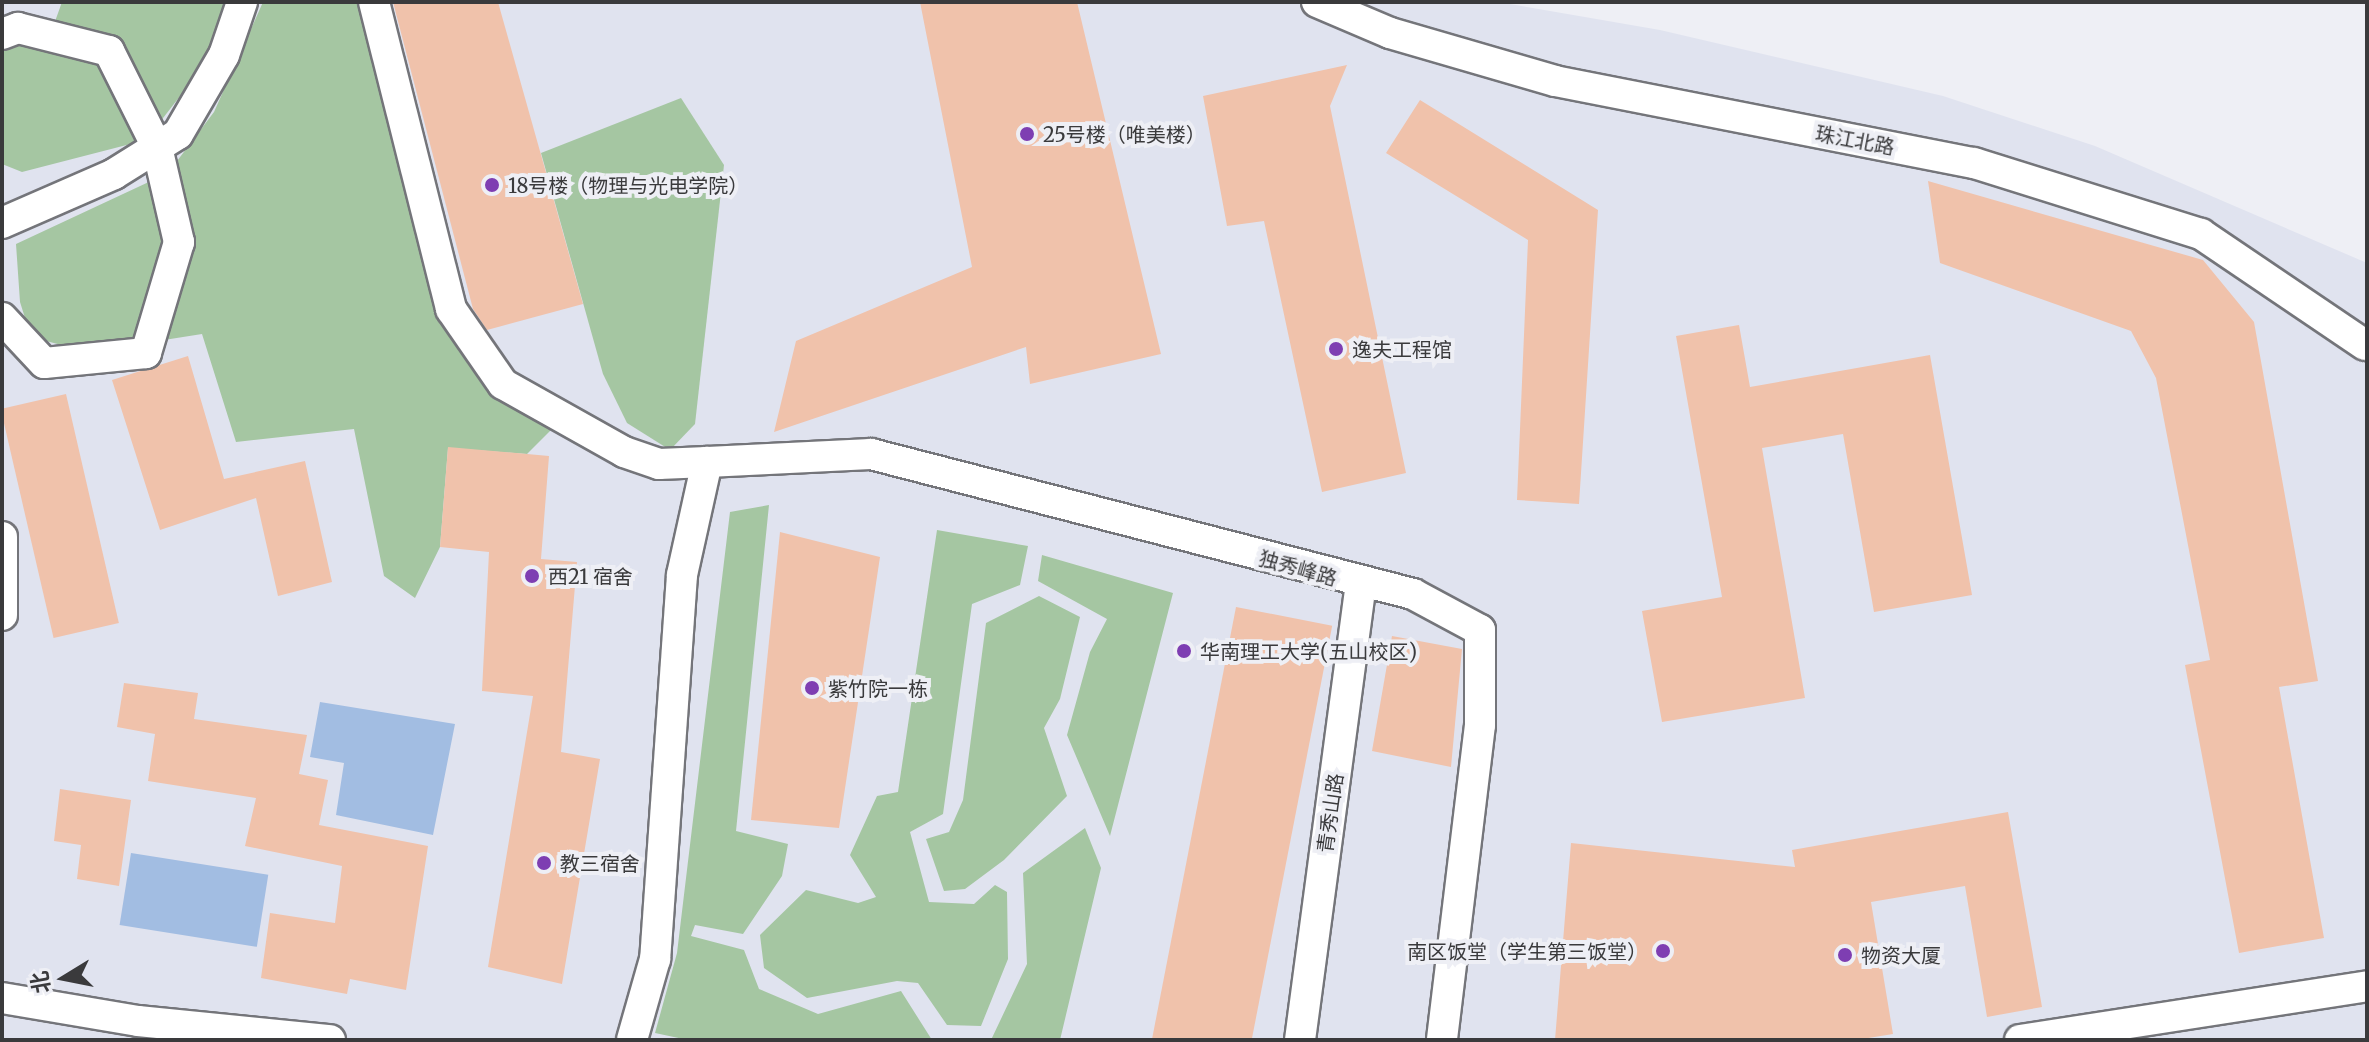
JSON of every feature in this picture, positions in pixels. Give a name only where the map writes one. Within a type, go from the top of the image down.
[{"type":"street","points":[[2,223],[114,174],[178,134],[224,55],[242,2]]},
{"type":"street","name":"独秀峰路","points":[[374,2],[451,309],[503,384],[624,452],[659,464],[871,454],[1361,585],[1413,594],[1480,630],[1480,725],[1442,1040]]},
{"type":"street","name":"珠江北路","points":[[1317,2],[1390,33],[1555,81],[1974,163],[2201,234],[2366,350]]},
{"type":"street","points":[[2,34],[18,28],[109,51],[157,147],[179,242],[146,353],[44,363],[2,318]]},
{"type":"street","points":[[632,1040],[655,959],[682,575],[707,462]]},
{"type":"street","points":[[2,537],[2,615]]},
{"type":"street","name":"青秀山路","points":[[1300,1040],[1361,585]]},
{"type":"street","points":[[2020,1040],[2367,986]]},
{"type":"street","points":[[2,998],[146,1031],[330,1040]]},
{"type":"shaded area","name":"华南理工大学(五山校区)","points":[[2,2],[1498,2],[1660,30],[1943,96],[2095,146],[2367,263],[2367,1040],[2,1040]]},
{"type":"green space","points":[[62,2],[229,2],[198,73],[146,140],[22,172],[2,164],[2,44],[53,27]]},
{"type":"green space","points":[[263,2],[367,2],[449,335],[553,428],[527,454],[448,448],[440,547],[415,598],[384,576],[354,429],[236,442],[202,334],[88,352],[31,337],[20,302],[16,244],[168,173],[214,112]]},
{"type":"green space","points":[[681,98],[724,165],[695,424],[670,450],[627,423],[603,374],[541,153]]},
{"type":"green space","points":[[769,505],[736,831],[788,844],[782,876],[743,934],[695,925],[691,936],[744,950],[759,989],[818,1014],[901,991],[932,1040],[688,1040],[655,1033],[677,953],[730,512]]},
{"type":"green space","points":[[937,530],[1028,546],[1020,585],[972,604],[943,814],[910,832],[929,902],[974,904],[995,885],[1007,892],[1008,959],[981,1026],[947,1025],[918,983],[897,981],[807,998],[764,968],[760,935],[806,890],[858,903],[876,897],[850,855],[877,796],[898,792]]},
{"type":"green space","points":[[1042,555],[1173,593],[1110,836],[1067,735],[1090,652],[1107,619],[1038,581]]},
{"type":"green space","points":[[1039,596],[1080,617],[1060,699],[1044,728],[1067,796],[1004,860],[965,889],[944,891],[926,839],[949,832],[963,800],[986,623]]},
{"type":"green space","points":[[1085,828],[1101,868],[1060,1040],[991,1040],[1027,964],[1023,873]]},
{"type":"water","points":[[320,702],[455,724],[433,835],[336,815],[344,763],[310,757]]},
{"type":"water","points":[[131,853],[268,875],[257,947],[120,925]]},
{"type":"building","name":"18号楼（物理与光电学院）","points":[[393,2],[498,2],[583,304],[487,330],[473,309]]},
{"type":"building","name":"25号楼（唯美楼）","points":[[920,2],[1077,2],[1161,354],[1030,384],[1026,347],[774,432],[796,341],[972,267]]},
{"type":"building","name":"逸夫工程馆","points":[[1347,65],[1330,106],[1406,473],[1322,492],[1264,221],[1227,226],[1203,96]]},
{"type":"building","points":[[1420,100],[1598,210],[1579,504],[1517,500],[1528,240],[1386,153]]},
{"type":"building","points":[[1928,181],[2203,260],[2254,322],[2318,681],[2279,687],[2324,938],[2239,953],[2185,665],[2210,660],[2156,378],[2131,331],[1940,263]]},
{"type":"building","points":[[1739,325],[1750,387],[1930,355],[1972,595],[1874,612],[1843,434],[1762,448],[1805,698],[1662,722],[1642,611],[1722,597],[1676,336]]},
{"type":"building","points":[[188,356],[224,479],[305,461],[332,582],[278,596],[256,498],[160,530],[112,380]]},
{"type":"building","points":[[66,394],[119,623],[54,638],[2,409]]},
{"type":"building","points":[[448,447],[549,456],[541,559],[577,562],[561,752],[600,759],[562,984],[488,967],[533,696],[482,691],[489,552],[440,547]]},
{"type":"building","name":"紫竹院一栋","points":[[780,532],[880,557],[839,828],[751,820]]},
{"type":"building","points":[[1236,607],[1332,626],[1252,1040],[1152,1039]]},
{"type":"building","points":[[1392,636],[1462,649],[1451,767],[1372,751]]},
{"type":"building","points":[[124,683],[198,693],[194,719],[307,735],[299,774],[328,780],[319,825],[428,846],[406,990],[350,979],[347,994],[261,978],[270,913],[335,923],[342,866],[245,846],[256,798],[148,781],[155,734],[117,727]]},
{"type":"building","points":[[60,789],[131,800],[119,886],[77,879],[81,845],[54,841]]},
{"type":"building","points":[[2008,812],[2042,1007],[1987,1017],[1965,886],[1871,902],[1893,1034],[1856,1040],[1555,1040],[1571,843],[1795,867],[1792,850]]},
{"type":"place","name":"25号楼（唯美楼）","points":[[1027,134]]},
{"type":"place","name":"18号楼（物理与光电学院）","points":[[492,185]]},
{"type":"place","name":"逸夫工程馆","points":[[1336,349]]},
{"type":"place","name":"西21 宿舍","points":[[532,576]]},
{"type":"place","name":"华南理工大学(五山校区)","points":[[1184,651]]},
{"type":"place","name":"紫竹院一栋","points":[[812,688]]},
{"type":"place","name":"教三宿舍","points":[[544,863]]},
{"type":"place","name":"南区饭堂（学生第三饭堂）","points":[[1663,951]]},
{"type":"place","name":"物资大厦","points":[[1845,955]]}]
